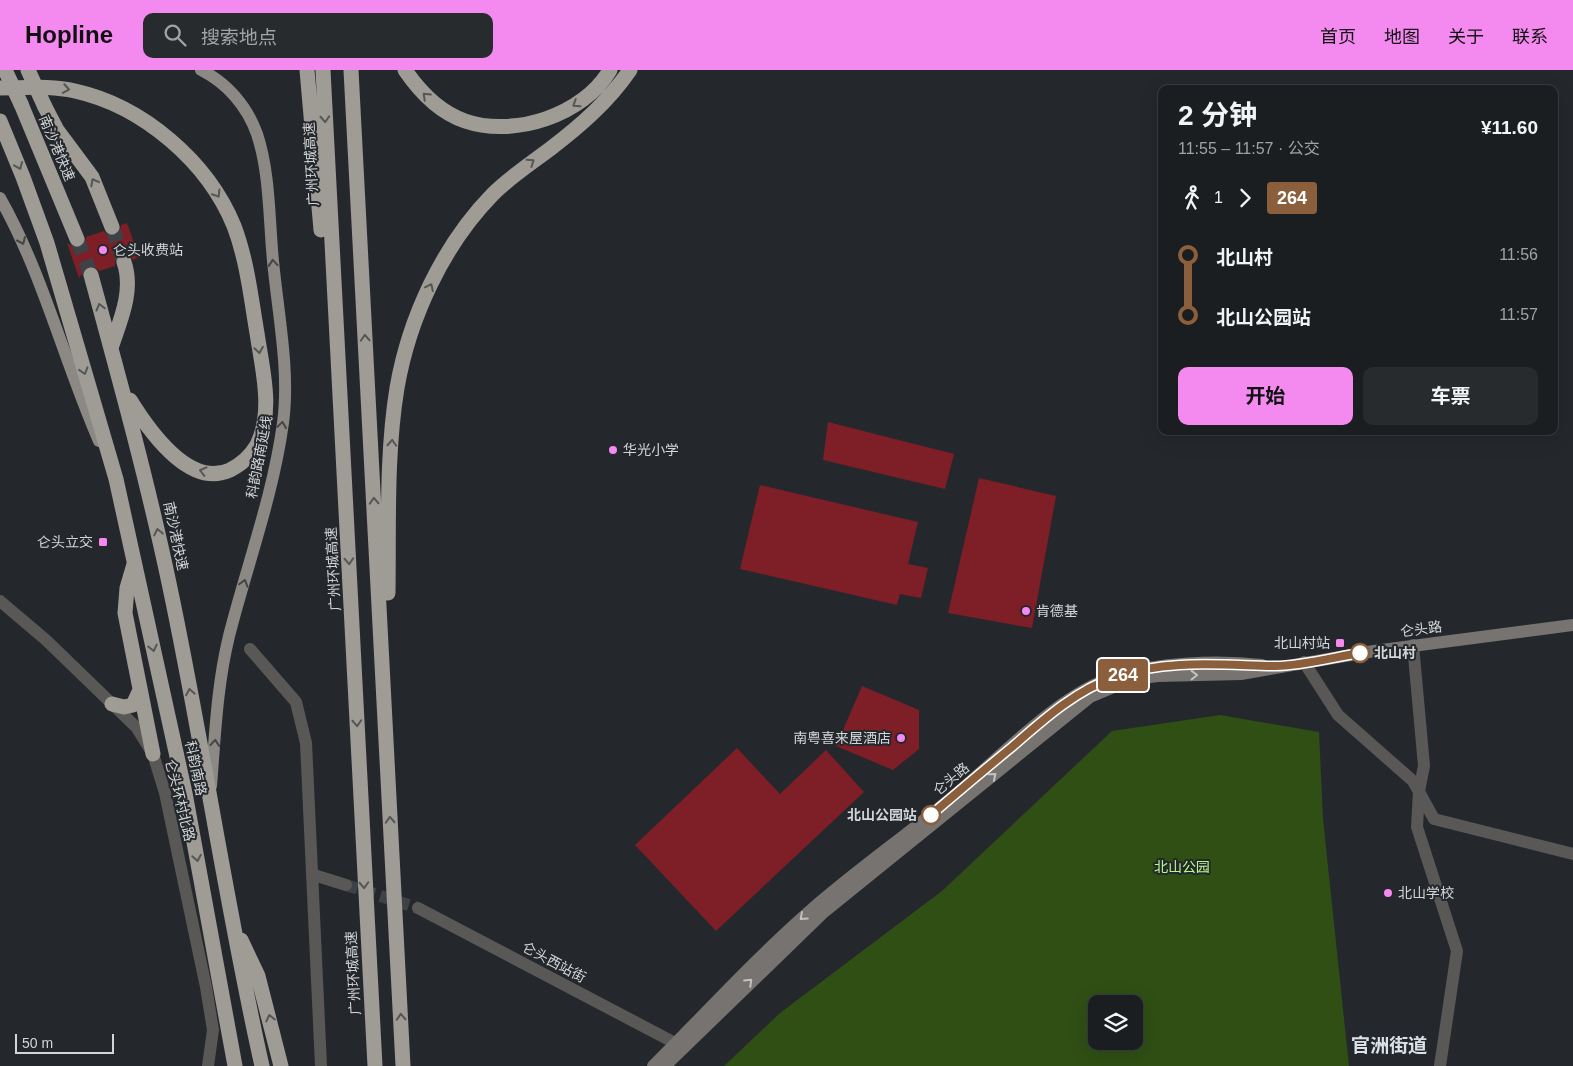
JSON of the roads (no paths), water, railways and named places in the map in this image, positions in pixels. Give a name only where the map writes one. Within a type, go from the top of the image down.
[{"type":"highway","name":"南沙港快速","points":[[5,70],[77,238]]},
{"type":"highway","points":[[28,70],[57,130],[92,177],[112,227]]},
{"type":"highway","points":[[307,70],[348,539]]},
{"type":"highway","name":"广州环城高速","points":[[323,70],[375,1066]]},
{"type":"highway","points":[[351,70],[403,1066]]},
{"type":"highway","points":[[405,70],[428,98],[446,112],[465,121],[486,126],[508,126],[536,121],[568,109],[587,97],[610,70]]},
{"type":"highway","points":[[385,702],[394,412],[402,364],[417,317],[439,268],[466,225],[484,204],[502,184],[562,140],[605,103],[630,70]]},
{"type":"highway","points":[[0,88],[51,87],[76,91],[125,110],[168,139],[186,156],[213,188],[234,226],[246,273],[265,395],[263,428],[249,457],[226,472],[211,473],[197,470],[185,464],[152,432],[122,386]]},
{"type":"highway","points":[[0,121],[23,177],[46,243],[116,479]]},
{"type":"highway","points":[[111,348],[125,304],[128,282],[124,262]]},
{"type":"highway","name":"南沙港快速","points":[[91,276],[143,461],[170,585],[210,809]]},
{"type":"highway","name":"科韵南路","points":[[116,479],[185,793],[235,1066]]},
{"type":"highway","points":[[135,560],[127,588],[125,613],[153,754]]},
{"type":"highway","points":[[112,704],[124,707],[133,705],[138,699],[140,690]]},
{"type":"highway","name":"科韵南路","points":[[210,809],[262,1066]]},
{"type":"highway","points":[[232,920],[258,976],[281,1066]]},
{"type":"main road","points":[[0,71],[11,70]]},
{"type":"main road","name":"科韵路南延线","points":[[201,70],[226,87],[238,99],[256,134],[262,154],[284,377],[283,423],[261,527],[223,665],[218,702],[210,809]]},
{"type":"main road","points":[[0,198],[29,255],[80,398],[116,479]]},
{"type":"street","name":"仑头环村北路","points":[[0,602],[46,640],[137,728],[153,754],[165,793],[206,987],[213,1030],[208,1066]]},
{"type":"street","name":"仑头路","points":[[665,1066],[824,912],[1090,697],[1133,680],[1158,676],[1242,674],[1274,666],[1573,625]]},
{"type":"street","points":[[1413,646],[1424,766],[1419,791],[1417,827],[1457,951],[1440,1066]]},
{"type":"street","points":[[250,648],[296,702],[306,743],[314,875],[321,1066]]},
{"type":"street","points":[[1304,662],[1338,715],[1413,782],[1434,819],[1573,854]]},
{"type":"street","name":"仑头路","points":[[653,1066],[778,939],[812,909],[931,815],[1068,702],[1115,677],[1143,669],[1198,664],[1274,666]]},
{"type":"street","points":[[314,875],[346,885]]},
{"type":"street","name":"仑头西站街","points":[[418,908],[675,1044]]},
{"type":"tunnel","points":[[112,227],[124,262]]},
{"type":"tunnel","points":[[77,239],[91,275]]},
{"type":"tunnel","points":[[346,885],[418,908]]},
{"type":"place","name":"仑头收费站","points":[[103,250]]},
{"type":"place","name":"华光小学","points":[[613,450]]},
{"type":"place","name":"仑头立交","points":[[103,542]]},
{"type":"place","name":"肯德基","points":[[1026,611]]},
{"type":"place","name":"北山村站","points":[[1340,643]]},
{"type":"place","name":"北山村","points":[[1360,653]]},
{"type":"place","name":"南粤喜来屋酒店","points":[[901,738]]},
{"type":"place","name":"北山公园站","points":[[931,815]]},
{"type":"place","name":"北山学校","points":[[1388,893]]},
{"type":"district","name":"官洲街道","points":[[1389,1045]]},
{"type":"park label","name":"北山公园","points":[[1182,867]]}]
